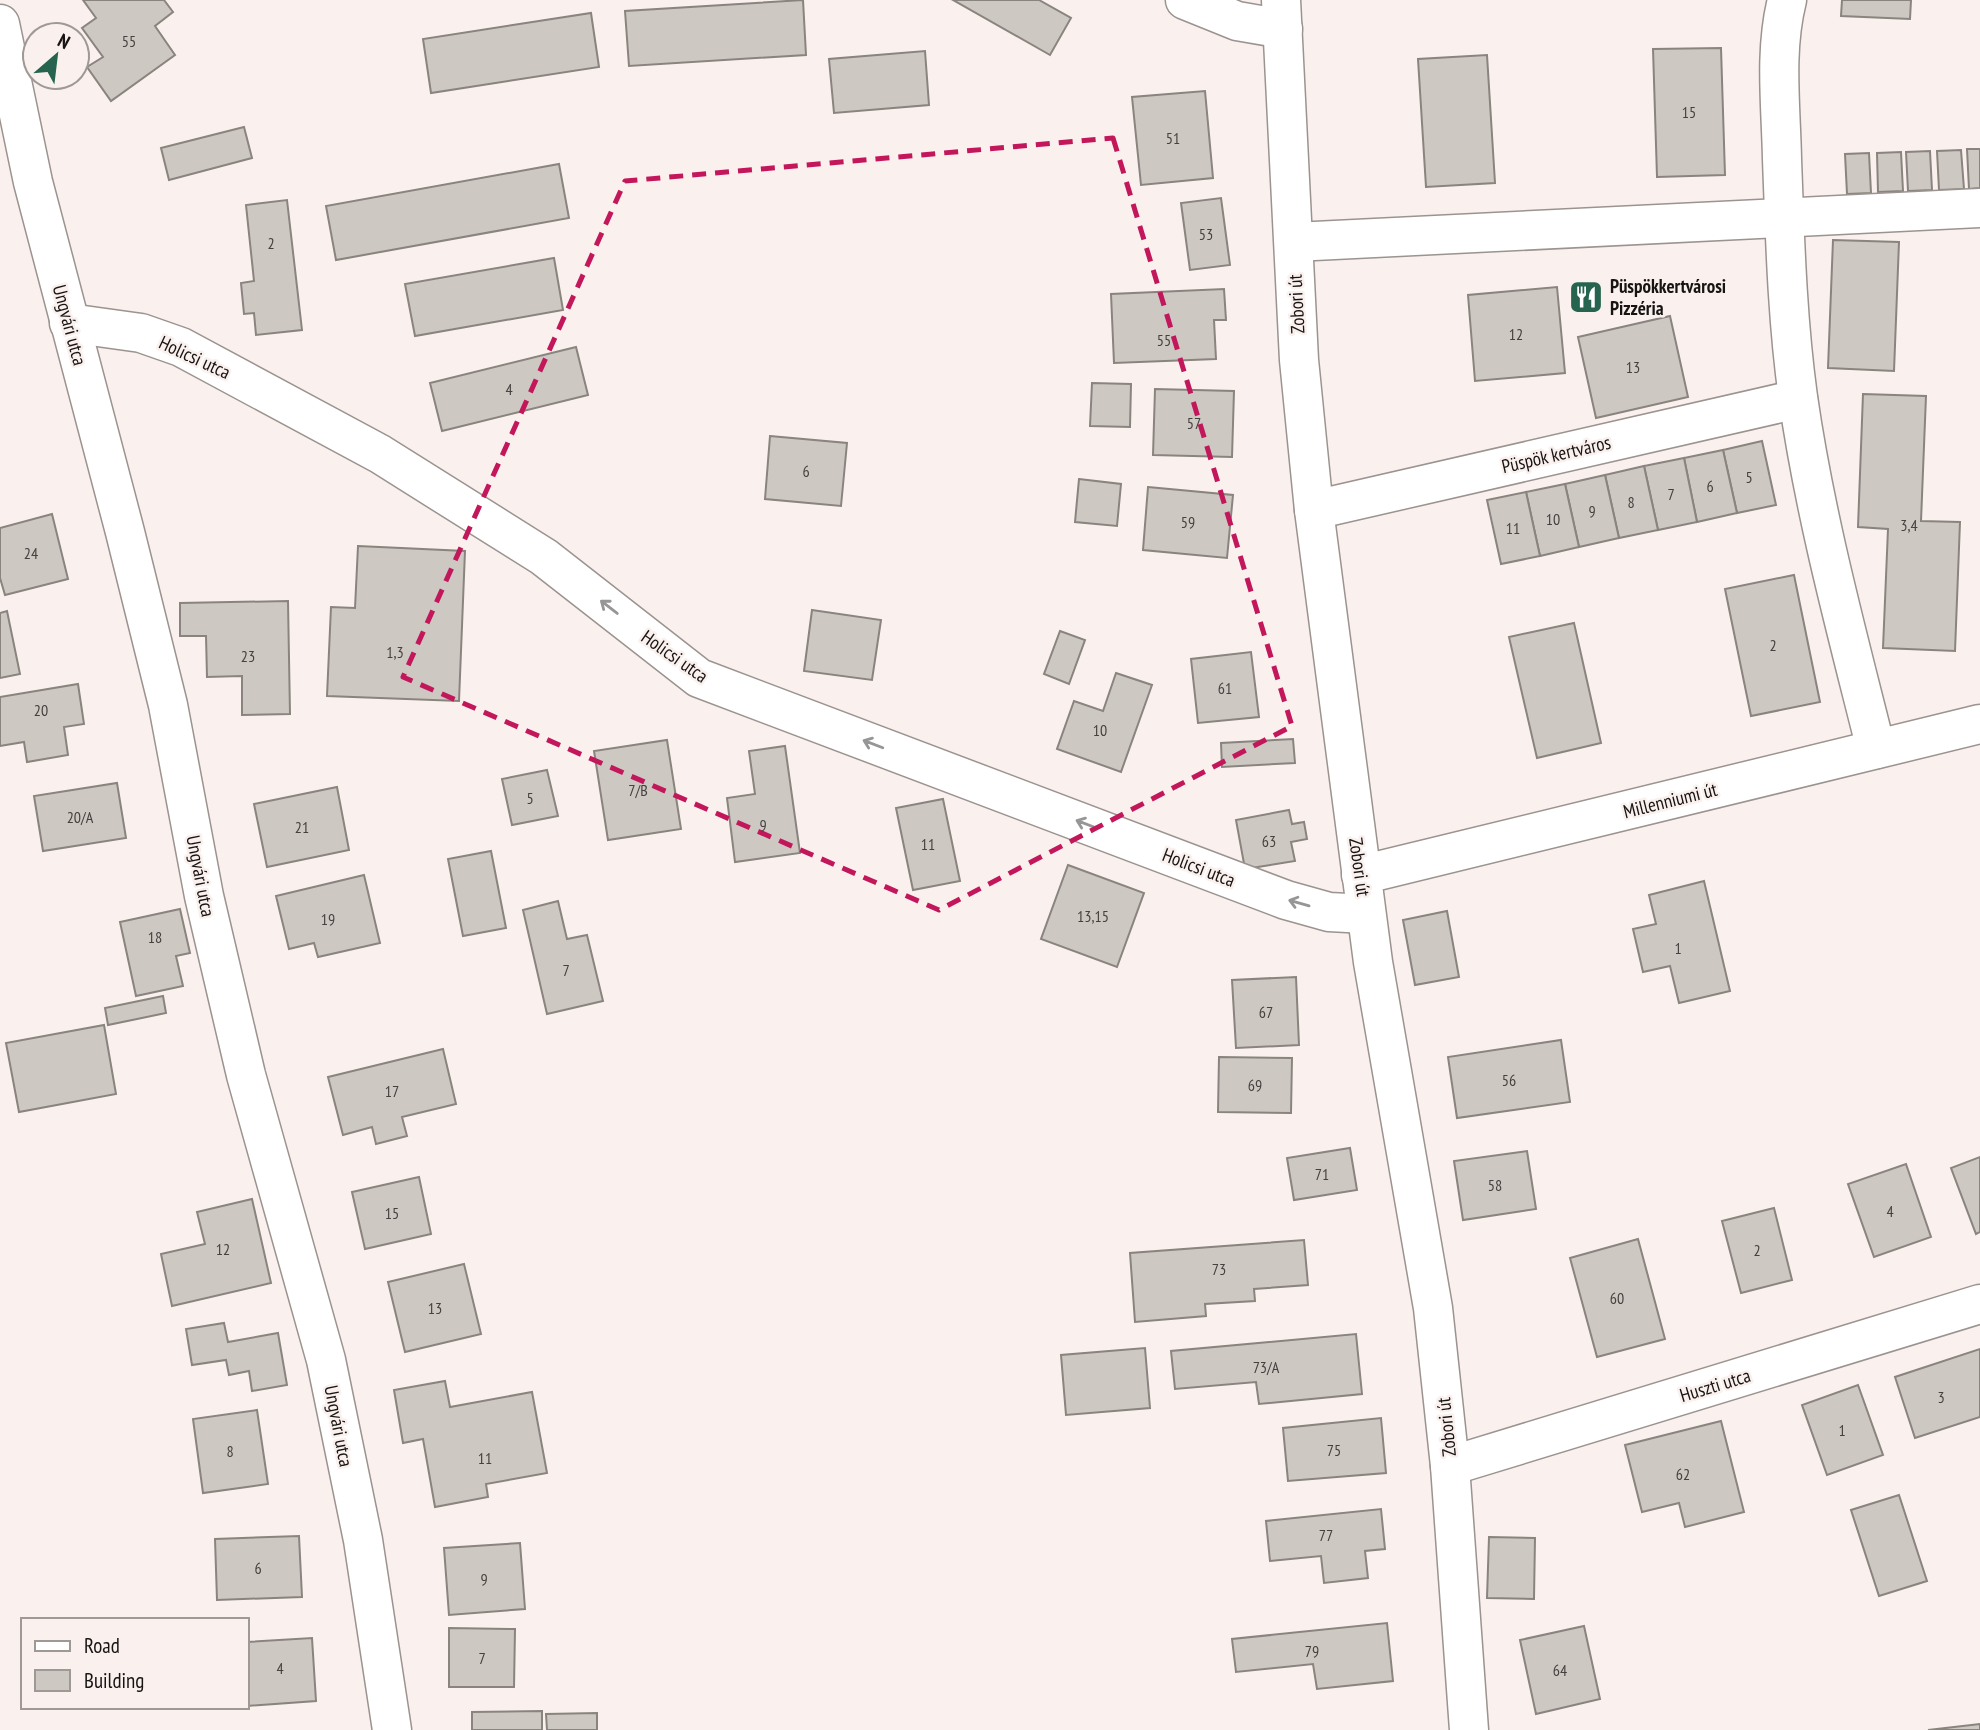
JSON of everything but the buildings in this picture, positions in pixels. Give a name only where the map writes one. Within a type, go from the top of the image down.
[{"type":"street","points":[[1185,0],[1237,21],[1282,15]]},
{"type":"street","points":[[1787,0],[1779,50],[1784,218],[1798,399],[1827,549],[1876,749]]},
{"type":"street","name":"Zobori út","points":[[1282,15],[1299,360],[1314,510],[1366,914],[1433,1308],[1450,1466],[1469,1730]]},
{"type":"street","name":"Ungvári utca","points":[[0,24],[33,182],[168,705],[204,896],[246,1075],[326,1360],[363,1541],[392,1730]]},
{"type":"street","points":[[1294,242],[1980,208]]},
{"type":"street","name":"Holicsi utca","points":[[69,323],[141,333],[181,347],[380,454],[544,556],[699,678],[1286,900],[1329,912],[1366,914]]},
{"type":"street","name":"Püspök kertváros","points":[[1314,510],[1798,399]]},
{"type":"street","name":"Millenniumi út","points":[[1361,875],[1980,724]]},
{"type":"street","name":"Huszti utca","points":[[1450,1466],[1980,1304]]},
{"type":"highlighted area","points":[[1113,138],[1292,726],[939,910],[403,677],[625,181]]},
{"type":"place","name":"Püspökkertvárosi Pizzéria","points":[[1586,297]]}]
